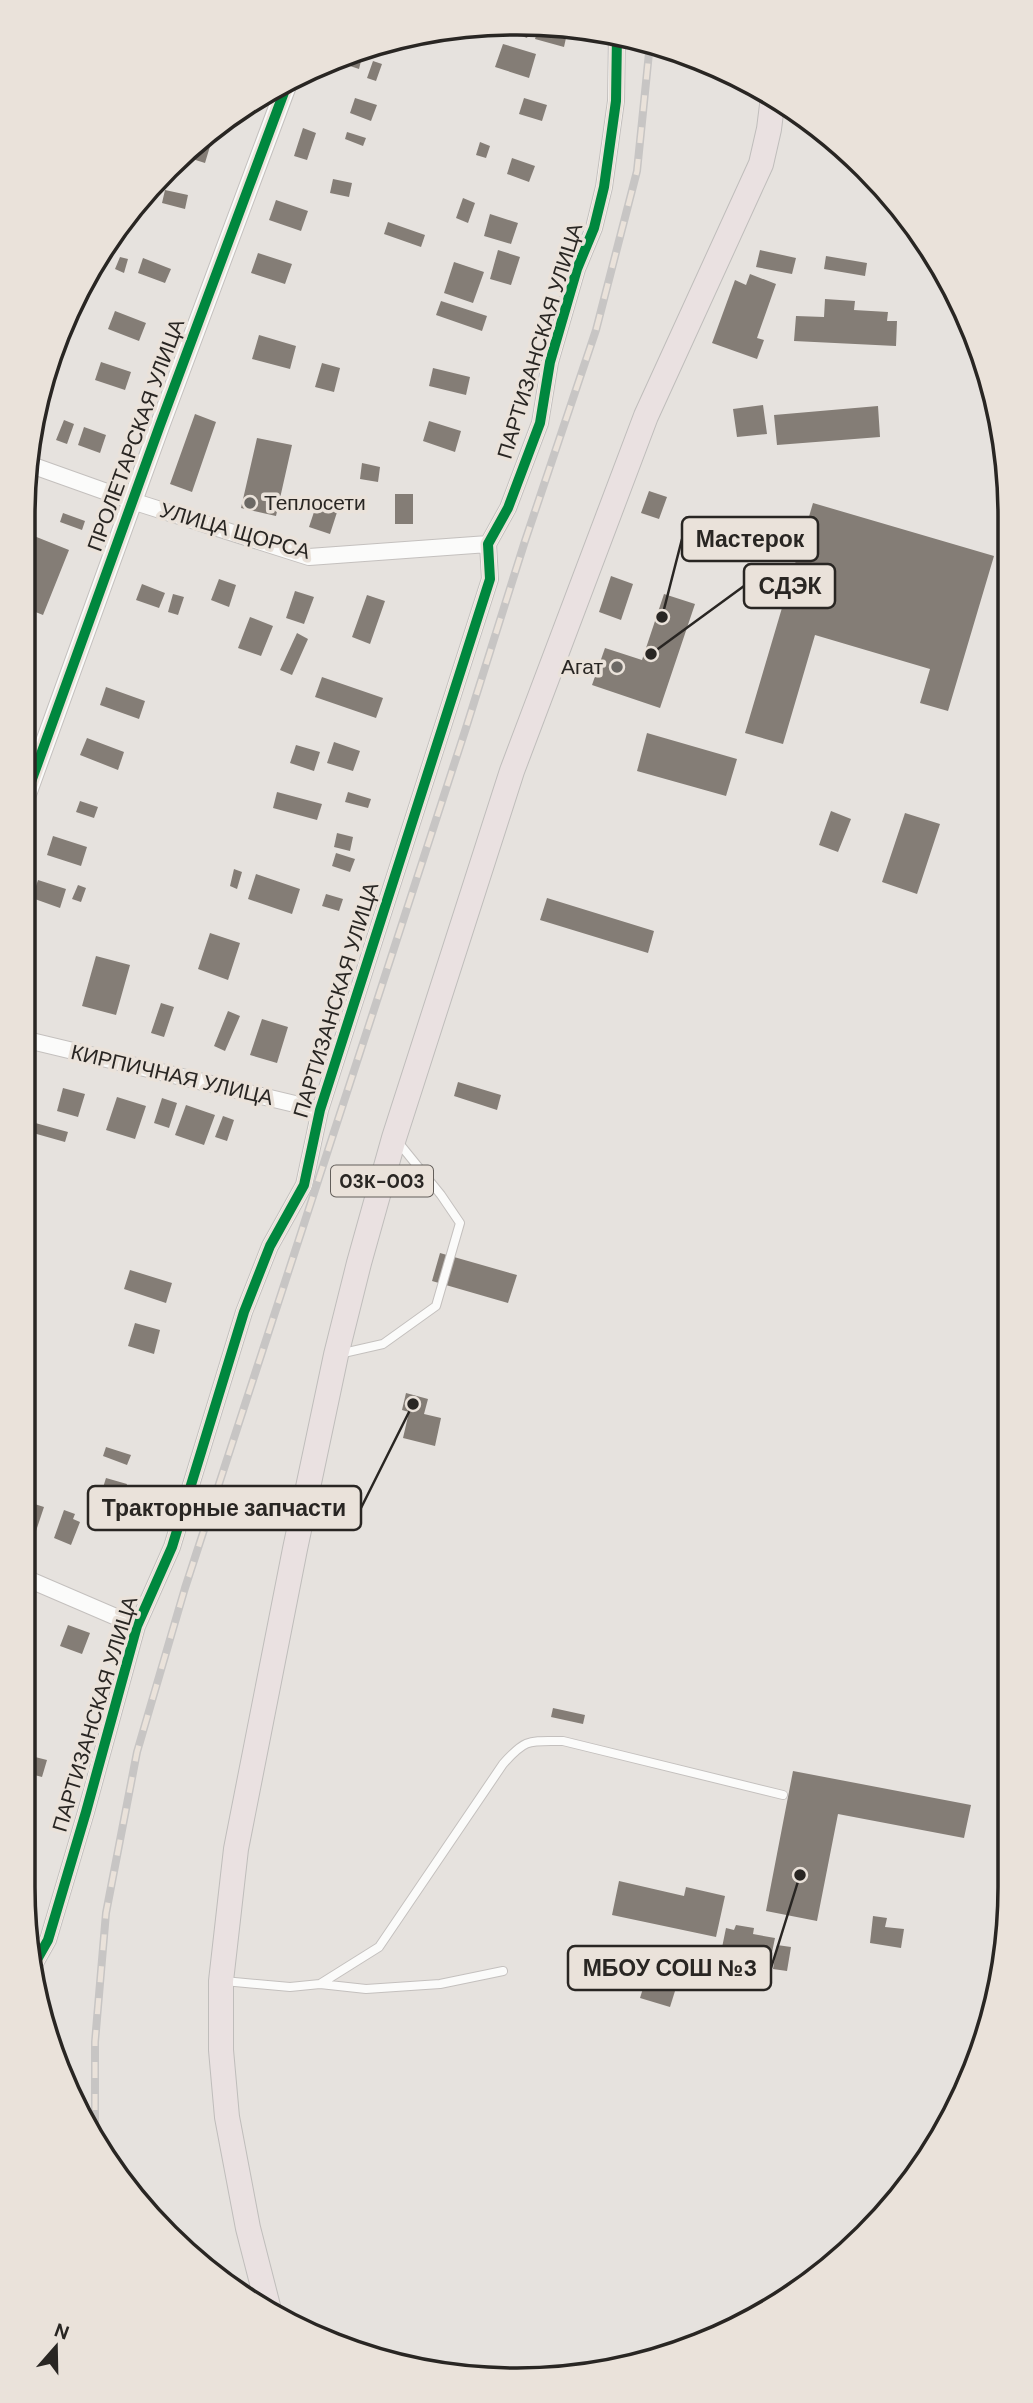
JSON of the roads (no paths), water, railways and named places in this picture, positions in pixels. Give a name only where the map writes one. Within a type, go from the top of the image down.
[{"type":"main road","name":"03К-003","points":[[266,2297],[248,2228],[227,2118],[221,2050],[221,1981],[236,1849],[336,1355],[394,1138],[512,771],[646,416],[761,164],[772,109]]},
{"type":"street","name":"ПАРТИЗАНСКАЯ УЛИЦА","points":[[40,1954],[48,1940],[86,1812],[137,1626],[172,1546],[244,1311],[270,1246],[303,1185],[320,1110],[490,579],[488,544],[508,508],[540,423],[550,362],[577,269],[594,228],[604,187],[616,101],[617,46]]},
{"type":"street","name":"ПРОЛЕТАРСКАЯ УЛИЦА","points":[[35,771],[282,97]]},
{"type":"street","name":"УЛИЦА ЩОРСА","points":[[38,467],[132,501],[309,557],[488,544]]},
{"type":"street","name":"КИРПИЧНАЯ УЛИЦА","points":[[35,1042],[320,1110]]},
{"type":"street","points":[[35,1582],[137,1626]]},
{"type":"lane","points":[[336,1355],[383,1344],[436,1306],[460,1223],[441,1195],[394,1138]]},
{"type":"lane","points":[[320,1983],[379,1947],[503,1764],[519,1746],[534,1741],[563,1741],[783,1795]]},
{"type":"lane","points":[[221,1981],[290,1987],[320,1983],[366,1989],[440,1984],[503,1971]]},
{"type":"railway","points":[[95,2118],[95,2042],[106,1913],[137,1752],[185,1588],[596,330],[637,171],[649,54]]},
{"type":"place","name":"Теплосети","points":[[250,503]]},
{"type":"place","name":"Мастерок","points":[[662,617]]},
{"type":"place","name":"СДЭК","points":[[651,654]]},
{"type":"place","name":"Агат","points":[[617,667]]},
{"type":"place","name":"Тракторные запчасти","points":[[413,1404]]},
{"type":"place","name":"МБОУ СОШ №3","points":[[800,1875]]}]
